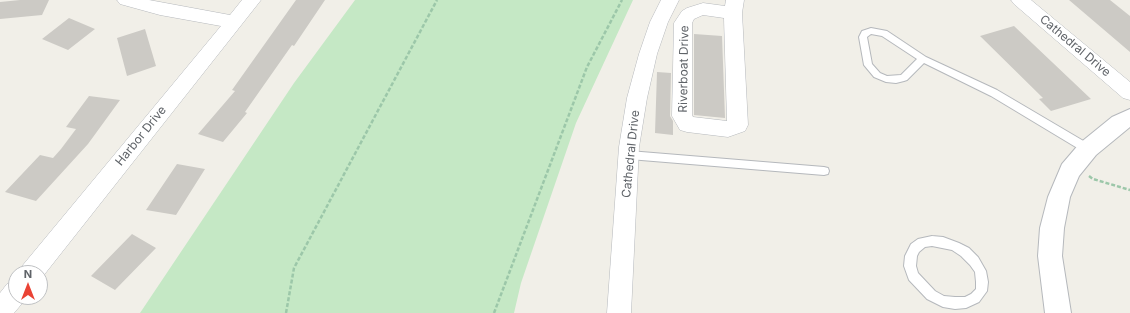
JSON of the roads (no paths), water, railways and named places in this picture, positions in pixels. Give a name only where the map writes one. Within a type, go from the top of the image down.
[{"type":"street","points":[[126,0],[160,9],[234,22]]},
{"type":"street","name":"Harbor Drive","points":[[37,265],[252,0]]},
{"type":"street","name":"Cathedral Drive","points":[[619,313],[629,155],[637,98],[648,54],[659,22],[670,0]]},
{"type":"street","name":"Cathedral Drive","points":[[1020,0],[1130,93]]},
{"type":"street","name":"Riverboat Drive","points":[[734,7],[738,125],[728,129],[687,124],[682,116],[683,23],[688,15],[693,12],[703,9],[734,7]]},
{"type":"street","points":[[1058,313],[1050,256],[1052,228],[1059,197],[1070,171],[1081,157],[1119,123],[1130,117]]},
{"type":"street","points":[[0,312],[8,302]]},
{"type":"lane","points":[[923,59],[904,78],[896,80],[886,79],[877,75],[870,69],[863,37],[871,31],[884,33],[923,59],[994,93],[1081,157]]},
{"type":"lane","points":[[629,155],[824,171]]},
{"type":"lane","points":[[922,242],[943,242],[955,246],[965,252],[974,261],[980,271],[982,282],[980,291],[975,298],[956,308],[931,295],[913,276],[910,266],[910,256],[915,248],[922,242]]}]
